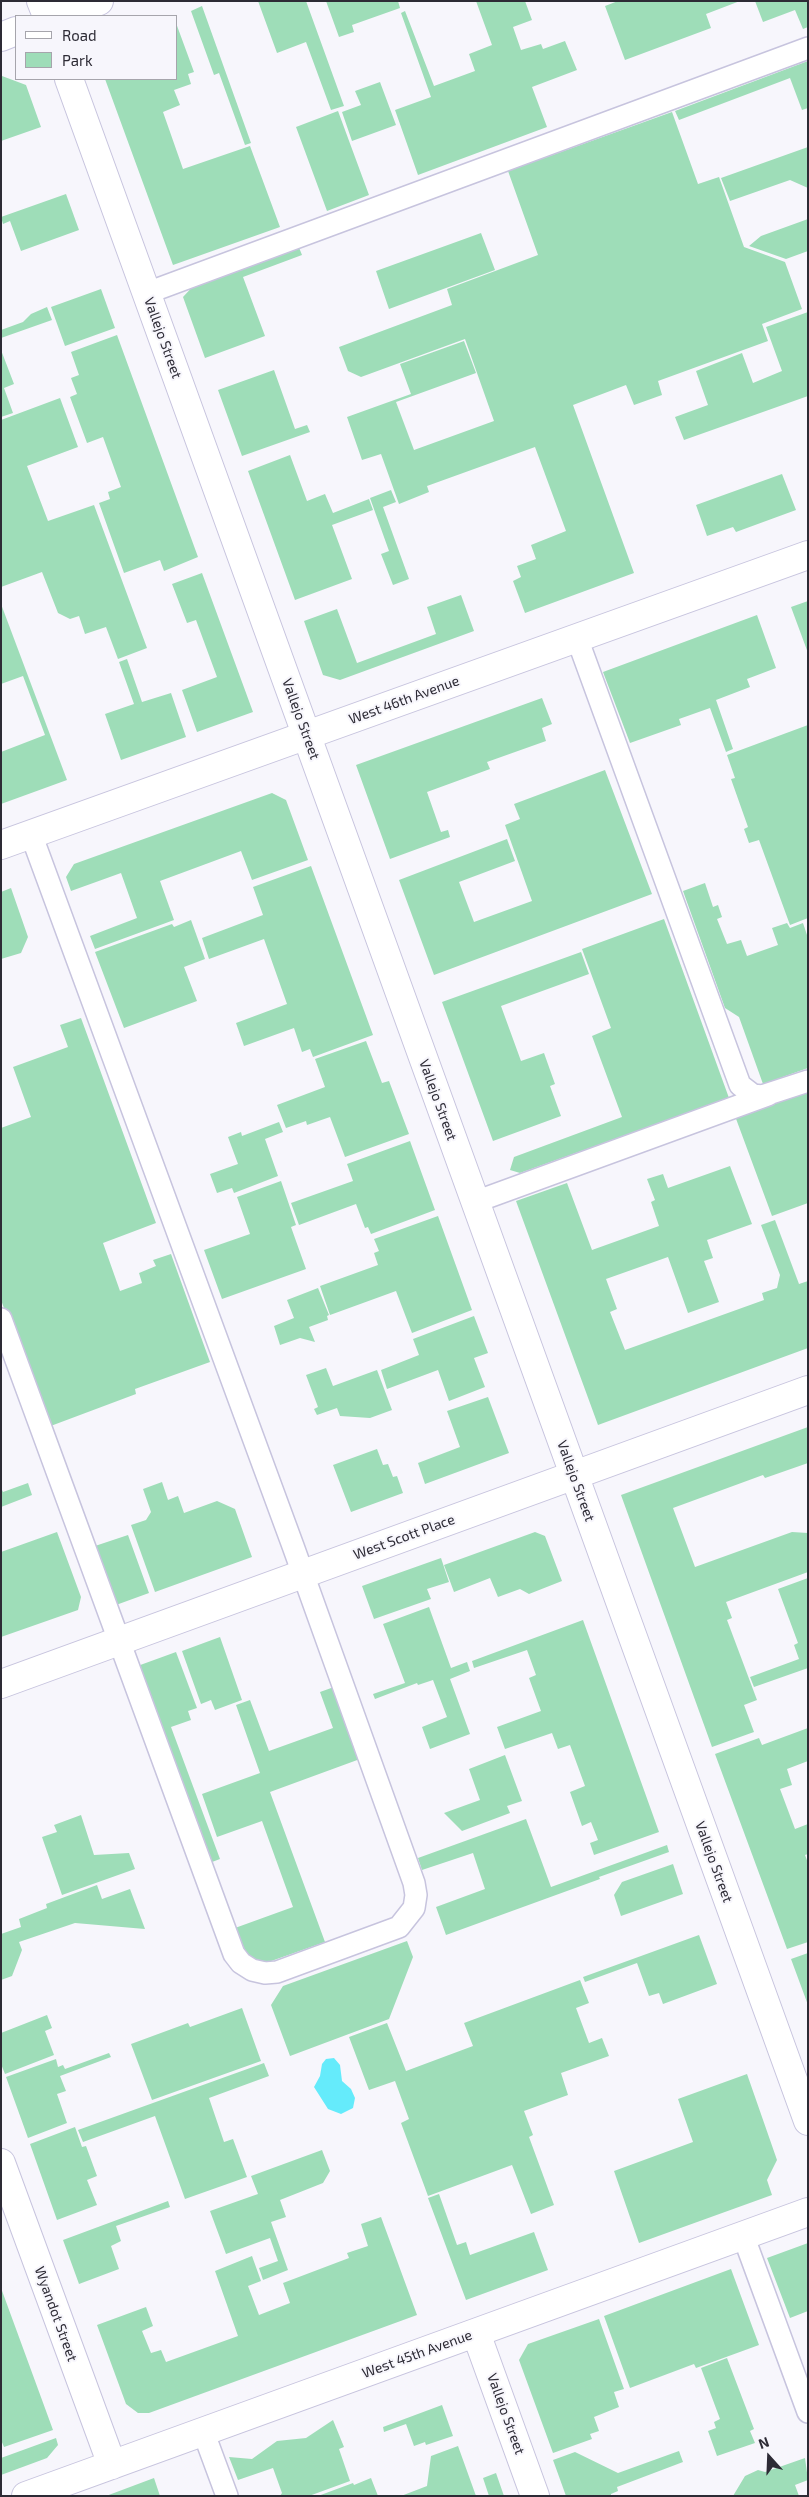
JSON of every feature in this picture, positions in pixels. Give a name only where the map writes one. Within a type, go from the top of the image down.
[{"type":"street","points":[[41,1],[47,15]]},
{"type":"street","points":[[61,15],[99,1]]},
{"type":"street","points":[[1,37],[15,32]]},
{"type":"street","name":"Vallejo Street","points":[[69,80],[808,2121]]},
{"type":"street","name":"West 46th Avenue","points":[[1,845],[808,556]]},
{"type":"street","name":"West Scott Place","points":[[1,1684],[808,1390]]},
{"type":"street","name":"Wyandot Street","points":[[4,2181],[112,2465]]},
{"type":"street","name":"West 45th Avenue","points":[[26,2496],[808,2212]]},
{"type":"street","name":"Vallejo Street","points":[[476,2332],[535,2496]]},
{"type":"lane","points":[[147,294],[808,48]]},
{"type":"lane","points":[[577,638],[740,1085],[753,1095],[770,1094]]},
{"type":"lane","points":[[1,1319],[234,1954],[241,1963],[252,1970],[265,1973],[277,1972],[399,1927],[414,1908],[416,1895],[414,1883],[303,1574],[31,834]]},
{"type":"lane","points":[[722,1112],[729,1108],[738,1094],[737,1077]]},
{"type":"lane","points":[[475,1202],[808,1081]]},
{"type":"lane","points":[[743,2235],[808,2412]]},
{"type":"lane","points":[[203,2431],[227,2496]]},
{"type":"green space","points":[[258,1],[306,1],[344,106],[331,110],[306,42],[277,53]]},
{"type":"green space","points":[[326,1],[398,1],[400,8],[352,25],[354,32],[339,37]]},
{"type":"green space","points":[[476,1],[525,1],[532,20],[513,27],[521,50],[541,44],[543,49],[565,41],[577,70],[532,87],[547,127],[418,175],[395,110],[431,97],[401,13],[405,11],[434,86],[475,71],[469,54],[492,45]]},
{"type":"green space","points":[[618,1],[740,1],[706,14],[711,28],[625,60],[605,6]]},
{"type":"green space","points":[[755,1],[808,1],[808,27],[803,29],[795,10],[763,22]]},
{"type":"green space","points":[[202,6],[251,143],[245,145],[219,73],[214,75],[191,11]]},
{"type":"green space","points":[[178,28],[194,72],[188,74],[191,84],[174,90],[180,105],[163,112],[183,169],[250,146],[280,227],[173,265],[105,80],[178,80]]},
{"type":"green space","points":[[808,61],[808,108],[802,110],[790,78],[679,120],[675,111]]},
{"type":"green space","points":[[2,76],[26,85],[41,127],[1,141]]},
{"type":"green space","points":[[380,82],[396,125],[352,141],[342,112],[361,105],[355,91]]},
{"type":"green space","points":[[338,111],[369,195],[327,211],[296,127]]},
{"type":"green space","points":[[672,112],[698,184],[719,177],[744,247],[785,262],[802,309],[762,324],[768,341],[658,381],[662,395],[634,405],[626,385],[573,405],[634,573],[525,613],[513,581],[521,577],[517,566],[536,559],[531,545],[566,531],[535,447],[427,486],[429,492],[399,504],[381,454],[362,460],[347,417],[411,394],[400,364],[464,341],[476,373],[396,402],[414,450],[494,421],[465,339],[361,377],[348,371],[339,347],[452,305],[447,289],[538,255],[508,171]]},
{"type":"green space","points":[[808,147],[808,188],[790,180],[730,201],[721,178]]},
{"type":"green space","points":[[66,194],[79,230],[21,251],[10,221],[3,224],[1,217]]},
{"type":"green space","points":[[808,219],[808,251],[786,259],[749,246],[761,236]]},
{"type":"green space","points":[[481,233],[495,270],[389,309],[376,271]]},
{"type":"green space","points":[[298,245],[302,255],[243,277],[265,336],[205,358],[183,297],[197,282]]},
{"type":"green space","points":[[101,289],[115,328],[65,346],[51,307]]},
{"type":"green space","points":[[47,307],[52,320],[1,338],[1,330],[23,322],[31,314]]},
{"type":"green space","points":[[808,312],[808,396],[684,440],[675,417],[708,405],[696,371],[742,353],[753,383],[782,371],[766,327]]},
{"type":"green space","points":[[117,335],[198,557],[164,571],[160,560],[124,573],[99,503],[110,499],[108,492],[121,487],[103,437],[87,443],[70,397],[77,394],[71,378],[79,375],[71,352]]},
{"type":"green space","points":[[1,350],[14,384],[4,388],[13,413],[1,417]]},
{"type":"green space","points":[[274,370],[295,429],[307,425],[310,432],[242,456],[218,390]]},
{"type":"green space","points":[[60,398],[78,447],[27,466],[48,521],[94,505],[147,648],[118,659],[106,627],[85,634],[79,616],[70,619],[58,613],[42,572],[1,587],[1,420]]},
{"type":"green space","points":[[290,455],[307,501],[325,494],[333,513],[369,499],[373,510],[332,525],[352,579],[295,600],[248,471]]},
{"type":"green space","points":[[782,474],[796,510],[736,532],[733,527],[707,536],[696,505]]},
{"type":"green space","points":[[391,490],[396,502],[383,507],[409,579],[393,585],[381,554],[389,551],[370,498]]},
{"type":"green space","points":[[202,573],[253,712],[197,732],[182,690],[217,677],[196,620],[187,623],[172,584]]},
{"type":"green space","points":[[461,595],[474,631],[340,680],[323,675],[304,621],[337,609],[357,663],[436,634],[427,607]]},
{"type":"green space","points":[[808,601],[808,653],[791,607]]},
{"type":"green space","points":[[1,604],[67,780],[1,804],[1,752],[45,735],[23,676],[1,684]]},
{"type":"green space","points":[[757,615],[776,668],[747,679],[750,687],[716,700],[733,749],[726,752],[710,708],[679,719],[681,725],[630,743],[603,672]]},
{"type":"green space","points":[[127,659],[142,702],[171,693],[186,737],[121,760],[105,714],[134,704],[119,662]]},
{"type":"green space","points":[[542,698],[552,724],[542,728],[546,741],[487,762],[490,769],[427,792],[441,832],[448,830],[450,837],[390,859],[356,765]]},
{"type":"green space","points":[[808,725],[808,918],[790,925],[759,840],[749,843],[744,829],[748,827],[731,779],[735,778],[727,755]]},
{"type":"green space","points":[[605,770],[652,894],[434,975],[399,880],[507,839],[515,861],[459,882],[474,922],[532,901],[505,825],[520,819],[514,804]]},
{"type":"green space","points":[[272,793],[286,800],[308,860],[252,880],[241,851],[160,881],[174,920],[95,949],[90,936],[137,918],[121,873],[71,891],[66,877],[74,864]]},
{"type":"green space","points":[[311,866],[373,1035],[313,1057],[310,1049],[302,1052],[294,1028],[244,1046],[236,1023],[287,1004],[264,939],[209,959],[202,938],[263,915],[253,887]]},
{"type":"green space","points":[[705,883],[713,907],[718,905],[722,917],[717,919],[727,944],[741,940],[747,956],[778,945],[772,928],[787,923],[790,928],[803,923],[808,938],[808,1068],[763,1084],[739,1017],[725,1008],[683,891]]},
{"type":"green space","points":[[11,888],[28,937],[21,953],[1,959],[1,892]]},
{"type":"green space","points":[[664,919],[729,1098],[520,1173],[510,1170],[514,1157],[622,1117],[592,1036],[611,1028],[582,949]]},
{"type":"green space","points":[[191,920],[205,959],[184,967],[197,1001],[124,1028],[95,952],[172,924],[174,927]]},
{"type":"green space","points":[[581,952],[589,974],[501,1006],[521,1061],[544,1053],[555,1084],[550,1086],[561,1116],[493,1141],[442,1002]]},
{"type":"green space","points":[[81,1018],[156,1223],[103,1243],[120,1291],[142,1283],[139,1273],[156,1266],[153,1260],[171,1254],[210,1362],[135,1389],[136,1394],[48,1427],[1,1300],[1,1128],[31,1117],[13,1067],[68,1047],[60,1025]]},
{"type":"green space","points":[[366,1041],[382,1083],[389,1081],[409,1134],[345,1157],[330,1117],[307,1125],[306,1121],[286,1128],[277,1105],[325,1087],[315,1059]]},
{"type":"green space","points":[[808,1089],[808,1203],[772,1216],[735,1116]]},
{"type":"green space","points":[[279,1122],[283,1132],[265,1139],[278,1176],[234,1193],[232,1188],[217,1193],[210,1174],[238,1164],[228,1137],[241,1132],[242,1136]]},
{"type":"green space","points":[[410,1141],[435,1210],[371,1234],[368,1227],[365,1228],[356,1204],[299,1225],[291,1203],[353,1181],[347,1164]]},
{"type":"green space","points":[[730,1166],[752,1224],[707,1240],[713,1258],[704,1261],[719,1302],[688,1313],[668,1257],[606,1279],[617,1309],[610,1312],[625,1350],[764,1300],[762,1293],[777,1288],[780,1275],[761,1225],[775,1220],[799,1284],[808,1281],[808,1348],[598,1425],[516,1201],[567,1183],[592,1250],[659,1226],[651,1202],[655,1200],[647,1179],[663,1174],[668,1188]]},
{"type":"green space","points":[[281,1181],[296,1225],[291,1227],[306,1269],[222,1299],[204,1250],[250,1234],[237,1197]]},
{"type":"green space","points":[[438,1216],[472,1310],[412,1333],[396,1291],[330,1315],[320,1286],[378,1265],[374,1253],[379,1251],[374,1239]]},
{"type":"green space","points":[[318,1288],[329,1315],[327,1316],[328,1320],[309,1327],[315,1342],[300,1338],[280,1345],[274,1326],[294,1318],[287,1300]]},
{"type":"green space","points":[[474,1316],[488,1353],[474,1358],[485,1387],[449,1401],[438,1370],[387,1389],[381,1370],[419,1355],[413,1339]]},
{"type":"green space","points":[[326,1368],[333,1386],[377,1370],[392,1410],[370,1418],[340,1416],[337,1408],[317,1415],[314,1409],[318,1407],[306,1375]]},
{"type":"green space","points":[[488,1397],[509,1453],[425,1484],[418,1463],[460,1447],[447,1411]]},
{"type":"green space","points":[[808,1427],[808,1463],[765,1478],[763,1475],[673,1508],[695,1567],[792,1532],[808,1533],[808,1572],[726,1602],[732,1618],[727,1620],[757,1700],[744,1705],[754,1732],[712,1747],[621,1495]]},
{"type":"green space","points":[[377,1449],[383,1465],[388,1464],[393,1477],[397,1476],[403,1493],[351,1512],[333,1465]]},
{"type":"green space","points":[[162,1482],[168,1500],[178,1496],[184,1513],[217,1501],[235,1509],[252,1557],[155,1592],[131,1525],[146,1520],[151,1512],[143,1489]]},
{"type":"green space","points":[[28,1483],[32,1495],[1,1507],[1,1488],[3,1492]]},
{"type":"green space","points":[[57,1532],[81,1597],[78,1610],[1,1637],[1,1552]]},
{"type":"green space","points":[[535,1532],[545,1536],[562,1581],[529,1594],[520,1589],[498,1597],[490,1578],[454,1592],[444,1565]]},
{"type":"green space","points":[[128,1535],[149,1593],[116,1605],[95,1546]]},
{"type":"green space","points":[[441,1558],[449,1582],[427,1589],[431,1599],[374,1619],[362,1586]]},
{"type":"green space","points":[[808,1578],[808,1668],[754,1687],[750,1677],[799,1659],[794,1645],[798,1643],[778,1589]]},
{"type":"green space","points":[[429,1607],[451,1668],[467,1662],[470,1671],[450,1679],[470,1734],[430,1749],[422,1727],[447,1717],[433,1680],[418,1685],[417,1683],[375,1699],[373,1694],[405,1683],[383,1624]]},
{"type":"green space","points":[[583,1620],[659,1832],[594,1855],[590,1843],[598,1840],[591,1822],[582,1826],[570,1792],[585,1786],[570,1745],[558,1749],[552,1733],[505,1749],[497,1727],[541,1711],[529,1678],[536,1675],[527,1650],[474,1668],[472,1661]]},
{"type":"green space","points":[[220,1637],[242,1700],[215,1710],[211,1700],[201,1704],[182,1651]]},
{"type":"green space","points":[[176,1652],[197,1708],[188,1711],[191,1720],[171,1727],[220,1859],[204,1865],[132,1668]]},
{"type":"green space","points":[[334,1687],[360,1759],[270,1792],[325,1942],[260,1965],[245,1958],[235,1928],[293,1907],[262,1821],[217,1837],[202,1794],[260,1773],[236,1705],[250,1700],[269,1751],[333,1728],[320,1692]]},
{"type":"green space","points":[[808,1728],[808,1761],[787,1769],[792,1785],[780,1789],[795,1829],[808,1824],[808,1854],[805,1855],[808,1863],[808,1942],[787,1949],[715,1754],[759,1738],[762,1745]]},
{"type":"green space","points":[[505,1755],[522,1801],[507,1806],[510,1813],[462,1831],[444,1813],[480,1800],[469,1769]]},
{"type":"green space","points":[[81,1815],[94,1855],[129,1853],[135,1869],[62,1895],[42,1837],[57,1832],[54,1825]]},
{"type":"green space","points":[[526,1819],[551,1887],[667,1845],[669,1852],[446,1935],[436,1907],[485,1889],[473,1853],[422,1870],[418,1858]]},
{"type":"green space","points":[[673,1864],[683,1894],[621,1916],[614,1895],[622,1882]]},
{"type":"green space","points":[[97,1885],[102,1899],[130,1889],[145,1929],[75,1923],[19,1942],[22,1950],[12,1976],[1,1980],[1,1934],[21,1927],[19,1919],[47,1908],[46,1904]]},
{"type":"green space","points":[[699,1935],[717,1984],[663,2004],[659,1993],[649,1996],[637,1963],[585,1982],[583,1977]]},
{"type":"green space","points":[[407,1941],[413,1957],[389,2019],[290,2056],[271,2005],[283,1986]]},
{"type":"green space","points":[[808,1953],[808,2005],[791,1959]]},
{"type":"green space","points":[[580,1980],[589,2003],[576,2008],[589,2043],[602,2038],[609,2056],[561,2073],[568,2095],[524,2111],[533,2135],[529,2137],[554,2205],[531,2214],[512,2165],[428,2196],[401,2123],[409,2119],[395,2081],[369,2090],[349,2037],[387,2023],[406,2071],[473,2046],[464,2023]]},
{"type":"green space","points":[[242,2008],[261,2061],[152,2100],[131,2044],[188,2023],[190,2027]]},
{"type":"green space","points":[[47,2015],[52,2028],[45,2031],[54,2055],[5,2074],[1,2064],[1,2033]]},
{"type":"green space","points":[[109,2053],[111,2057],[60,2076],[66,2091],[57,2094],[67,2123],[28,2138],[6,2077],[56,2059],[58,2067],[63,2065],[65,2069]]},
{"type":"green space","points":[[264,2063],[269,2076],[209,2098],[224,2142],[233,2139],[247,2177],[185,2199],[155,2116],[83,2142],[78,2130]]},
{"type":"green space","points":[[747,2074],[777,2160],[767,2180],[772,2195],[639,2243],[614,2171],[693,2142],[678,2099]]},
{"type":"green space","points":[[75,2127],[82,2147],[86,2146],[97,2176],[87,2180],[97,2205],[57,2220],[30,2144]]},
{"type":"green space","points":[[322,2150],[330,2171],[323,2183],[280,2200],[286,2217],[271,2222],[288,2270],[263,2280],[259,2268],[278,2261],[270,2238],[226,2254],[210,2211],[258,2194],[251,2176]]},
{"type":"green space","points":[[439,2194],[457,2245],[466,2242],[470,2255],[534,2232],[548,2270],[466,2300],[428,2198]]},
{"type":"green space","points":[[168,2201],[170,2207],[116,2226],[121,2241],[111,2246],[119,2269],[79,2284],[63,2240]]},
{"type":"green space","points":[[381,2217],[417,2315],[149,2413],[138,2413],[126,2404],[97,2325],[146,2307],[153,2326],[142,2331],[151,2353],[161,2350],[166,2362],[238,2336],[215,2271],[252,2256],[261,2281],[248,2286],[259,2315],[290,2303],[283,2283],[349,2258],[347,2253],[368,2246],[361,2224]]},
{"type":"green space","points":[[808,2243],[808,2311],[790,2318],[767,2258]]},
{"type":"green space","points":[[731,2269],[759,2345],[696,2368],[694,2364],[630,2388],[604,2316]]},
{"type":"green space","points":[[1,2288],[53,2430],[4,2447],[1,2440]]},
{"type":"green space","points":[[599,2319],[624,2389],[614,2392],[619,2407],[594,2417],[599,2431],[590,2434],[592,2439],[553,2453],[519,2360],[528,2344]]},
{"type":"green space","points":[[727,2358],[754,2429],[750,2431],[755,2443],[717,2456],[708,2431],[716,2428],[714,2422],[720,2419],[701,2368]]},
{"type":"green space","points":[[442,2405],[453,2436],[426,2445],[425,2442],[414,2446],[406,2424],[384,2432],[383,2427]]},
{"type":"green space","points":[[333,2420],[344,2447],[339,2449],[350,2481],[309,2496],[280,2496],[282,2493],[273,2468],[238,2480],[229,2457],[252,2459],[277,2441],[306,2438]]},
{"type":"green space","points":[[56,2438],[58,2445],[47,2458],[1,2475],[1,2458]]},
{"type":"green space","points":[[458,2446],[476,2496],[401,2496],[427,2486],[431,2456]]},
{"type":"green space","points":[[679,2451],[683,2462],[617,2487],[618,2491],[611,2494],[611,2496],[566,2496],[553,2460],[575,2452],[618,2473]]},
{"type":"green space","points":[[805,2458],[808,2480],[795,2485],[799,2496],[733,2496],[745,2476],[758,2470],[765,2472]]},
{"type":"green space","points":[[496,2473],[504,2496],[489,2496],[483,2478]]},
{"type":"green space","points":[[154,2478],[160,2496],[106,2496]]},
{"type":"green space","points":[[371,2478],[378,2496],[318,2496],[353,2483],[354,2485]]},
{"type":"water","points":[[334,2058],[340,2065],[342,2081],[351,2089],[355,2098],[353,2108],[341,2114],[328,2109],[314,2087],[320,2076],[322,2064],[326,2059]]}]
